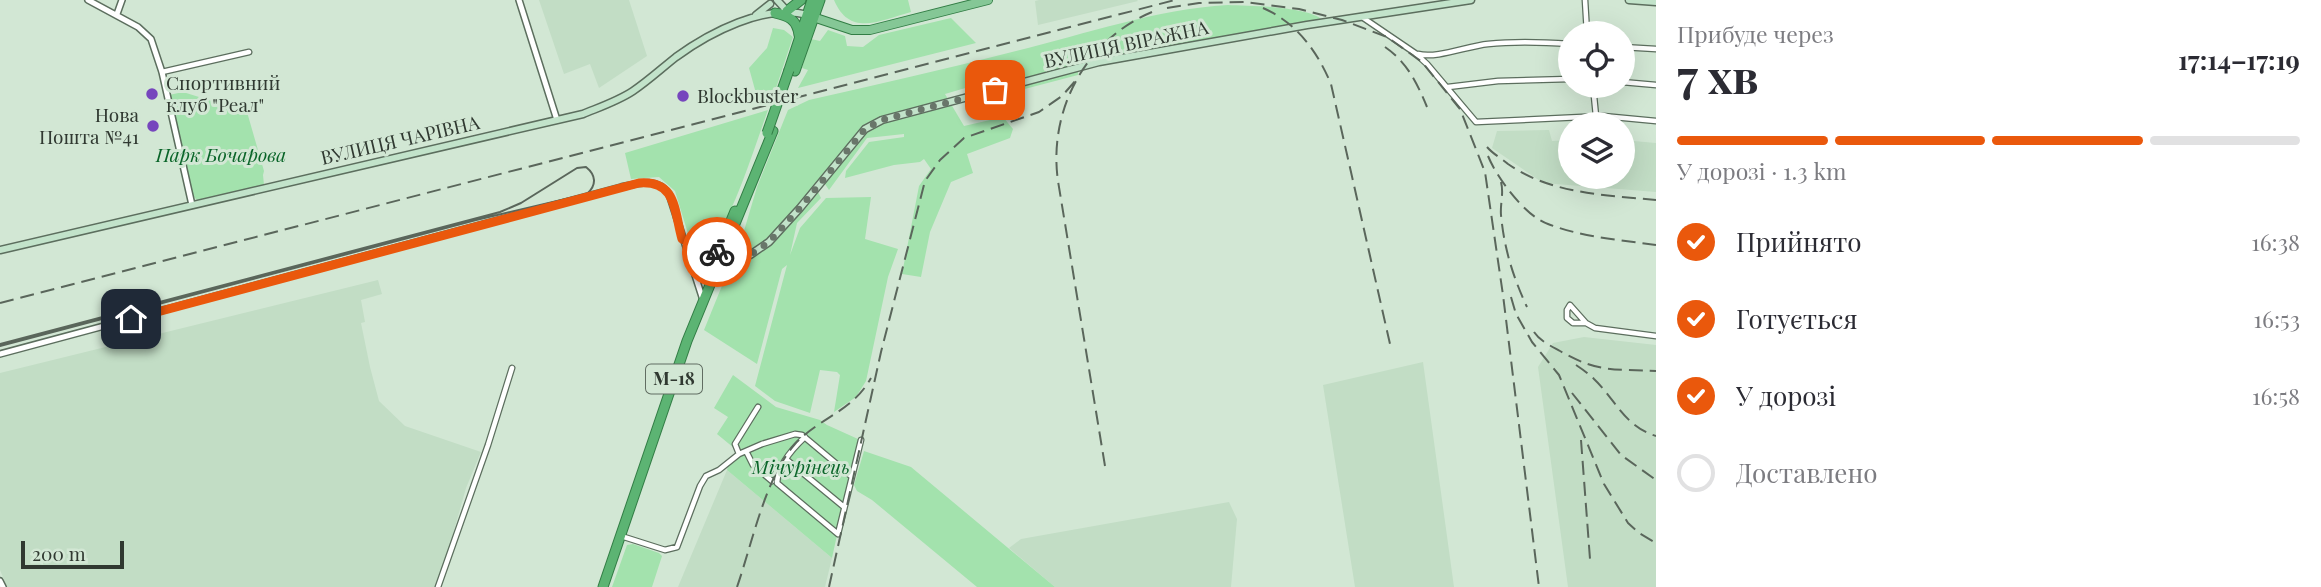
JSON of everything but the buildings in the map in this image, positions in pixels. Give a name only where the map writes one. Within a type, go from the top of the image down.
[{"type":"highway","points":[[787,11],[801,0]]},
{"type":"highway","name":"М-18","points":[[603,587],[712,275],[718,270],[721,254],[792,71],[811,16],[812,0]]},
{"type":"highway","name":"М-18","points":[[792,71],[800,37],[820,0]]},
{"type":"highway","points":[[772,6],[796,23],[800,37]]},
{"type":"main road","points":[[748,19],[772,6],[852,30],[870,30],[988,0]]},
{"type":"main road","name":"ВУЛИЦЯ ВІРАЖНА","points":[[721,254],[750,255],[769,242],[865,129],[882,120],[1099,62],[1471,0]]},
{"type":"main road","points":[[1629,0],[1656,2]]},
{"type":"main road","name":"ВУЛИЦЯ ЧАРІВНА","points":[[0,250],[593,110],[633,91],[688,49],[713,34],[772,6],[787,11]]},
{"type":"street","points":[[88,0],[117,14],[151,39],[162,72],[192,205]]},
{"type":"street","points":[[117,14],[122,0]]},
{"type":"street","points":[[519,0],[557,120]]},
{"type":"street","points":[[1585,0],[1586,21]]},
{"type":"street","points":[[1362,17],[1415,53],[1477,122],[1558,118]]},
{"type":"street","points":[[1415,53],[1429,56],[1487,44],[1558,43]]},
{"type":"street","points":[[1635,48],[1656,49]]},
{"type":"street","points":[[162,72],[249,52]]},
{"type":"street","points":[[1427,64],[1429,56]]},
{"type":"street","points":[[1447,87],[1498,81],[1558,79]]},
{"type":"street","points":[[1635,83],[1656,85]]},
{"type":"street","points":[[1635,119],[1656,121]]},
{"type":"street","points":[[0,354],[639,183],[660,184],[667,190],[673,201],[682,239],[703,300]]},
{"type":"street","name":"ВУЛИЦЯ ВІРАЖНА","points":[[682,239],[721,254]]},
{"type":"street","points":[[1586,323],[1573,323],[1567,318],[1570,304],[1586,323],[1595,328],[1656,336]]},
{"type":"street","points":[[438,587],[512,368]]},
{"type":"street","points":[[739,454],[735,444],[758,407]]},
{"type":"street","points":[[620,536],[665,550],[677,547],[706,476],[719,470],[739,454],[780,437],[795,434],[805,438],[851,476]]},
{"type":"street","points":[[805,438],[789,453],[777,477],[777,483],[838,534],[861,440]]},
{"type":"street","points":[[746,451],[753,465],[772,481]]},
{"type":"street","points":[[787,460],[845,507]]},
{"type":"street","points":[[0,581],[3,587]]},
{"type":"shaded area","points":[[539,0],[629,0],[647,56],[599,88],[590,64],[564,74]]},
{"type":"shaded area","points":[[1035,1],[1138,1],[1038,25]]},
{"type":"shaded area","points":[[1549,130],[1552,141],[1558,141],[1558,184],[1543,183],[1492,148],[1497,131]]},
{"type":"shaded area","points":[[1635,141],[1656,143],[1656,192],[1618,189],[1635,189]]},
{"type":"shaded area","points":[[378,280],[382,294],[361,300],[365,322],[361,323],[379,401],[405,426],[481,452],[466,488],[438,587],[7,587],[0,570],[0,373]]},
{"type":"shaded area","points":[[1584,337],[1656,345],[1656,587],[1568,587],[1538,367],[1553,343]]},
{"type":"shaded area","points":[[1423,362],[1454,587],[1355,587],[1323,385]]},
{"type":"shaded area","points":[[727,470],[832,558],[825,587],[678,587]]},
{"type":"shaded area","points":[[1229,502],[1237,519],[1231,587],[1055,587],[1009,548],[1021,539]]},
{"type":"green space","points":[[834,0],[908,0],[911,12],[878,22],[857,23],[841,12]]},
{"type":"green space","points":[[1228,5],[1292,9],[1323,20],[1078,68],[1078,75],[1017,91],[1013,74],[945,94],[964,126],[1003,117],[1013,129],[1010,138],[967,154],[973,173],[951,182],[930,232],[921,277],[902,274],[919,186],[931,169],[924,159],[845,178],[846,171],[869,142],[904,137],[904,134],[867,138],[829,190],[823,181],[816,188],[821,198],[797,223],[790,255],[800,228],[826,198],[871,197],[865,239],[898,249],[888,277],[866,381],[856,397],[834,412],[840,375],[837,372],[820,370],[810,413],[775,401],[755,386],[787,265],[782,269],[757,364],[704,330],[728,271],[745,265],[748,250],[741,241],[757,187],[788,110],[809,100],[964,64],[1121,23],[1174,11]]},
{"type":"green space","points":[[951,18],[976,43],[798,88],[808,70],[802,68],[811,39],[820,41],[828,30],[845,36],[847,46],[863,47],[879,35]]},
{"type":"green space","points":[[773,28],[784,30],[793,37],[774,94],[757,97],[749,68],[767,48]]},
{"type":"green space","name":"Парк Бочарова","points":[[183,92],[247,112],[264,171],[264,185],[197,200],[193,196],[169,95]]},
{"type":"green space","points":[[768,110],[737,194],[714,242],[702,244],[689,237],[675,191],[659,177],[631,179],[625,153]]},
{"type":"green space","name":"Мічурінець","points":[[733,375],[776,407],[820,420],[858,439],[832,558],[727,470],[728,466],[739,458],[734,448],[717,434],[728,417],[714,408]]},
{"type":"green space","points":[[864,451],[911,467],[1055,587],[977,587],[872,500],[857,491],[854,485]]},
{"type":"green space","points":[[633,544],[662,556],[652,587],[612,587],[627,545]]},
{"type":"tram line","points":[[0,344],[500,212],[521,203],[577,168],[586,167],[593,177],[594,184],[587,194],[476,220],[0,346]]},
{"type":"railway","points":[[0,303],[1175,0]]},
{"type":"railway","points":[[1167,8],[1199,3],[1244,2],[1299,9],[1342,20],[1387,37],[1422,62],[1460,109],[1485,172],[1539,587]]},
{"type":"railway","points":[[1263,8],[1296,30],[1312,49],[1331,84],[1390,344]]},
{"type":"railway","points":[[1105,466],[1056,155],[1066,104],[1090,59],[1128,24],[1152,12]]},
{"type":"railway","points":[[1385,47],[1399,59],[1410,74],[1427,107]]},
{"type":"railway","points":[[829,587],[881,352],[925,181],[940,160],[964,138],[1039,112],[1062,96],[1077,79]]},
{"type":"railway","points":[[1487,147],[1508,164],[1542,182],[1579,191],[1656,200]]},
{"type":"railway","points":[[1488,156],[1513,195],[1539,220],[1588,235],[1656,245]]},
{"type":"railway","points":[[1501,182],[1504,239],[1513,273],[1527,307]]},
{"type":"railway","points":[[1511,297],[1516,314],[1532,342],[1559,375],[1604,484],[1628,523],[1656,543]]},
{"type":"railway","points":[[1534,332],[1549,345],[1585,363],[1618,370],[1656,371]]},
{"type":"railway","points":[[1576,365],[1602,387],[1628,419],[1645,432],[1656,436]]},
{"type":"railway","points":[[737,587],[767,493],[785,458],[805,435],[855,399],[871,378]]},
{"type":"railway","points":[[1572,393],[1621,455],[1656,480]]},
{"type":"railway","points":[[1581,440],[1590,559]]},
{"type":"way so far","points":[[717,252],[735,256],[750,255],[769,242],[865,129],[882,120],[995,90]]},
{"type":"place","name":"Спортивний клуб \"Реал\"","points":[[152,94]]},
{"type":"place","name":"Blockbuster","points":[[683,96]]},
{"type":"place","name":"Нова Пошта №41","points":[[153,126]]},
{"type":"route","points":[[131,319],[639,183],[660,184],[667,190],[673,201],[682,239],[717,252]]}]
